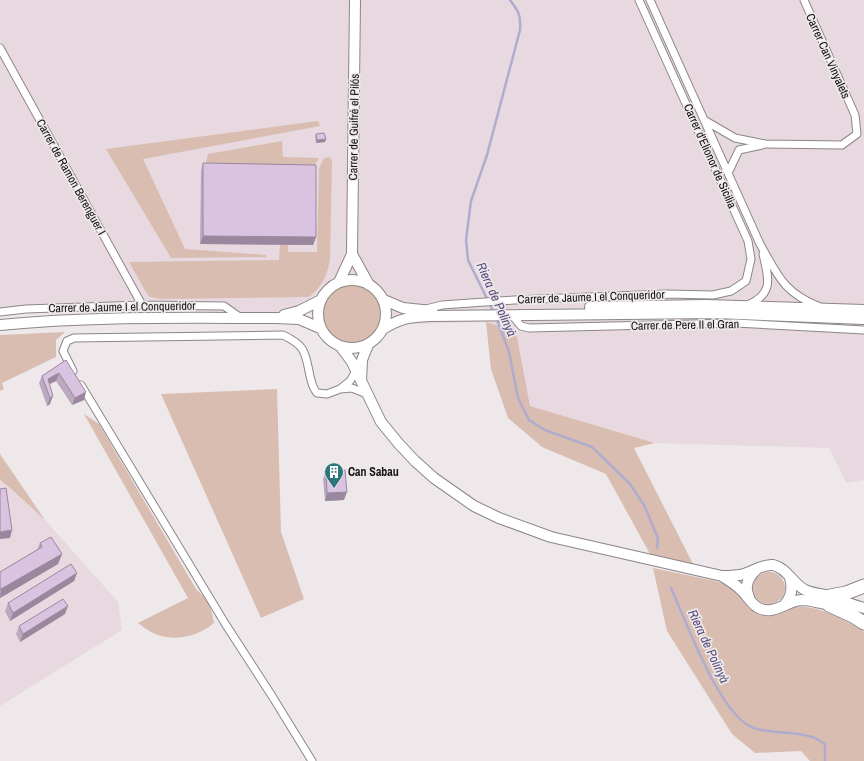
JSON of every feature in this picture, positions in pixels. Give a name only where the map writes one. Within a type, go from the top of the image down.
[{"type":"highway","points":[[829,601],[864,586]]},
{"type":"highway","points":[[829,601],[864,623]]},
{"type":"main road","name":"Carrer de Guifré el Pilós","points":[[339,282],[352,254],[355,0]]},
{"type":"main road","name":"Carrer de Guifré el Pilós","points":[[352,254],[369,285]]},
{"type":"main road","points":[[320,328],[318,310],[321,300],[330,288],[339,282],[355,280],[369,285],[378,292],[384,300],[399,307],[422,310],[506,314],[715,313],[864,319]]},
{"type":"main road","points":[[276,318],[299,311],[321,300]]},
{"type":"main road","points":[[341,347],[350,348],[368,345],[377,338],[383,329],[386,315],[384,300]]},
{"type":"main road","points":[[506,314],[626,306],[705,305],[864,310]]},
{"type":"main road","points":[[383,329],[407,318],[486,313]]},
{"type":"main road","points":[[0,325],[79,320],[241,318],[299,319],[320,328],[328,338],[341,347],[359,375],[381,422],[399,444],[434,478],[474,506],[499,518],[551,537],[722,576],[743,574],[766,565],[773,565],[786,572],[792,584],[792,592],[790,598],[785,604],[779,608],[765,610],[758,607],[740,588],[722,576]]},
{"type":"main road","points":[[359,375],[362,360],[368,345]]},
{"type":"main road","points":[[752,602],[748,595],[748,580],[752,573],[758,568]]},
{"type":"main road","points":[[790,578],[806,590],[829,601]]},
{"type":"main road","points":[[785,604],[802,600],[829,601],[864,608]]},
{"type":"street","name":"Carrer d'Elionor de Sicilia","points":[[640,0],[748,241],[751,259],[746,281],[731,291],[713,294]]},
{"type":"street","name":"Carrer d'Elionor de Sicilia","points":[[650,0],[760,244],[781,280],[797,296],[827,309]]},
{"type":"street","name":"Carrer Can Vinyalets","points":[[704,120],[735,138],[764,144],[842,145],[857,134],[855,115],[804,0]]},
{"type":"street","name":"Carrer de Ramon Berenguer I","points":[[0,48],[142,305]]},
{"type":"street","name":"Carrer Can Vinyalets","points":[[728,172],[739,150],[764,144]]},
{"type":"street","name":"Carrer d'Elionor de Sicilia","points":[[746,306],[763,296],[767,288],[768,279],[760,244]]},
{"type":"street","name":"Carrer de Jaume I el Conqueridor","points":[[422,310],[442,305],[514,300],[666,294],[713,294]]},
{"type":"street","name":"Carrer de Jaume I el Conqueridor","points":[[0,312],[26,309],[142,305],[224,306],[241,318]]},
{"type":"street","name":"Carrer de Pere II el Gran","points":[[506,314],[521,326],[528,328],[735,323],[864,330]]},
{"type":"street","points":[[312,761],[226,625],[68,363],[63,351],[67,341],[74,338],[283,334],[300,344],[306,353],[312,388],[317,393],[327,394],[340,389],[359,375]]},
{"type":"street","points":[[340,389],[352,388],[367,394]]},
{"type":"shaded area","points":[[0,0],[864,0],[864,480],[846,483],[829,448],[655,443],[530,406],[516,331],[486,322],[408,324],[323,313],[69,310],[0,315]]},
{"type":"shaded area","points":[[318,121],[320,126],[143,159],[185,249],[266,255],[267,257],[171,258],[106,149]]},
{"type":"shaded area","points":[[282,141],[283,157],[319,158],[313,168],[204,171],[208,154]]},
{"type":"shaded area","points":[[330,157],[332,161],[330,259],[324,280],[309,297],[161,299],[150,297],[147,294],[129,262],[279,260],[280,245],[288,245],[288,252],[317,252],[319,168],[324,158]]},
{"type":"shaded area","points":[[352,280],[365,283],[376,290],[383,301],[386,314],[383,327],[376,338],[365,345],[352,348],[339,345],[328,338],[321,327],[318,314],[321,301],[328,290],[339,283]]},
{"type":"shaded area","points":[[486,322],[516,331],[530,406],[655,443],[634,448],[693,564],[650,554],[606,474],[542,447],[508,418],[491,369]]},
{"type":"shaded area","points":[[65,332],[56,340],[56,357],[2,383],[4,389],[0,391],[0,335]]},
{"type":"shaded area","points":[[277,389],[281,532],[304,599],[261,618],[161,394]]},
{"type":"shaded area","points":[[84,414],[99,424],[196,589],[209,604],[214,623],[208,628],[192,635],[176,638],[151,632],[138,623],[188,598]]},
{"type":"shaded area","points":[[0,454],[45,520],[0,480]]},
{"type":"shaded area","points":[[0,480],[45,520],[118,602],[122,630],[0,706]]},
{"type":"shaded area","points":[[653,568],[725,584],[737,593],[751,610],[761,615],[772,616],[796,607],[812,608],[821,610],[862,630],[864,632],[864,761],[810,761],[801,751],[755,753],[732,734],[667,631]]},
{"type":"shaded area","points":[[766,572],[772,572],[782,579],[785,588],[784,594],[778,601],[772,604],[766,604],[756,597],[753,591],[753,585],[760,575]]},
{"type":"building","points":[[324,133],[326,139],[317,140],[316,134]]},
{"type":"building","points":[[203,163],[316,165],[316,237],[203,236]]},
{"type":"building","points":[[66,360],[86,392],[75,398],[59,373],[48,379],[53,396],[50,398],[42,376]]},
{"type":"building","points":[[345,470],[347,492],[327,493],[326,471]]},
{"type":"building","points":[[6,488],[12,530],[0,532],[0,489]]},
{"type":"building","points":[[51,537],[62,554],[1,589],[0,572],[42,547],[40,543]]},
{"type":"building","points":[[71,564],[77,573],[13,613],[8,603]]},
{"type":"building","points":[[63,599],[68,606],[23,634],[19,626]]},
{"type":"waterway","name":"Riera de Polinyà","points":[[494,313],[468,260],[466,240],[471,201],[487,155],[520,30],[519,14],[510,0]]},
{"type":"waterway","name":"Riera de Polinyà","points":[[496,317],[509,352],[518,398],[529,420],[545,430],[592,447],[630,484],[644,505],[658,538],[657,548]]},
{"type":"waterway","name":"Riera de Polinyà","points":[[671,588],[705,666],[717,688],[741,720],[760,730],[806,735],[815,738],[825,744],[825,761]]},
{"type":"place","name":"Can Sabau","points":[[334,489]]}]
